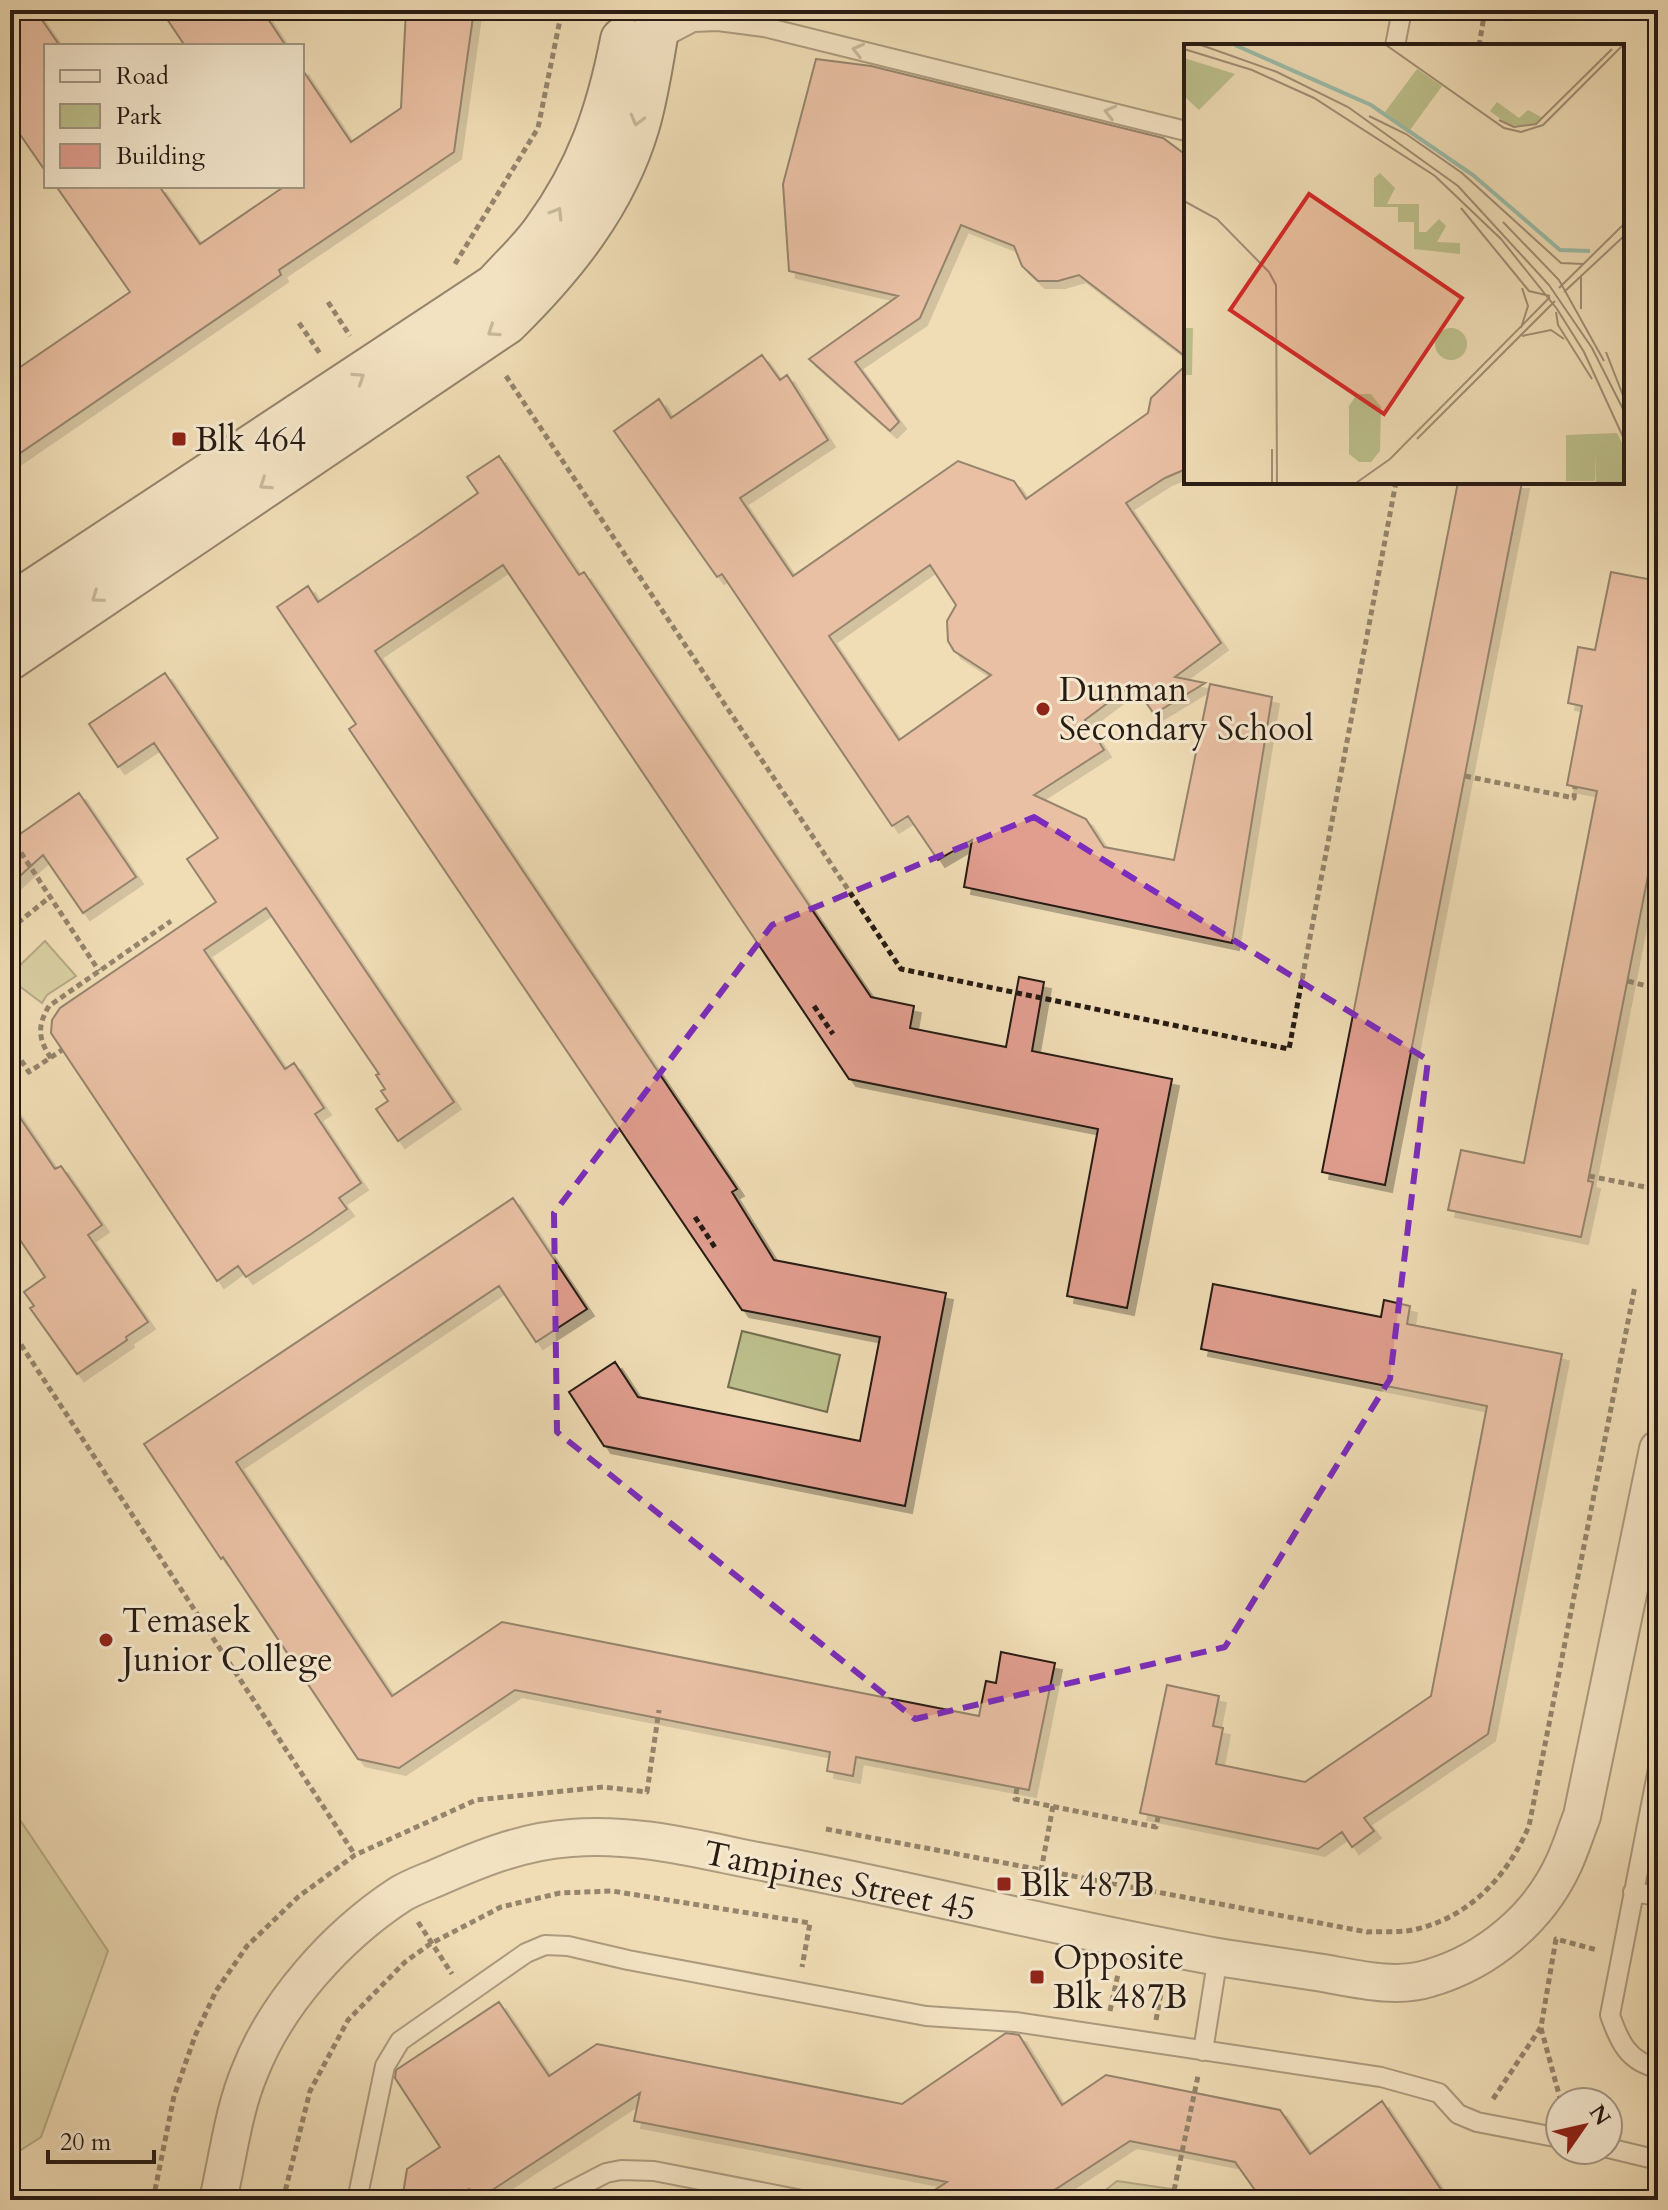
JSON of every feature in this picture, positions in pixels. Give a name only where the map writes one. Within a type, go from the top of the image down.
[{"type":"main road","points":[[10,607],[496,286],[545,233],[579,177],[648,21]]},
{"type":"main road","points":[[10,657],[506,322],[546,282],[586,230],[619,173],[637,124],[648,21]]},
{"type":"street","name":"Tampines Street 45","points":[[218,2200],[242,2094],[251,2068],[277,2020],[307,1978],[351,1935],[402,1893],[487,1856],[566,1838],[599,1836],[644,1840],[820,1873],[1024,1919],[1218,1956],[1385,1983],[1425,1980],[1465,1965],[1499,1943],[1529,1917],[1564,1864],[1582,1816],[1658,1449]]},
{"type":"lane","points":[[1395,44],[1402,10]]},
{"type":"lane","points":[[648,21],[718,21],[764,27],[1184,131]]},
{"type":"lane","points":[[1658,1769],[1610,2015],[1620,2046],[1644,2065],[1658,2068]]},
{"type":"lane","points":[[1633,1892],[1658,1896]]},
{"type":"lane","points":[[357,2200],[385,2066],[400,2041],[526,1953],[545,1945],[568,1946],[926,2016],[1015,2022],[1381,2077],[1439,2093],[1458,2114],[1477,2122],[1544,2135]]},
{"type":"lane","points":[[1203,2051],[1218,1956]]},
{"type":"lane","points":[[1624,2152],[1658,2160]]},
{"type":"lane","points":[[554,2200],[606,2173],[621,2170],[654,2171],[802,2200]]},
{"type":"path","points":[[453,269],[538,128],[562,10]]},
{"type":"path","points":[[1479,44],[1485,10]]},
{"type":"path","points":[[299,323],[321,356],[334,348]]},
{"type":"path","points":[[347,339],[360,330]]},
{"type":"path","points":[[506,376],[901,969],[1289,1049],[1396,484]]},
{"type":"path","points":[[1465,776],[1574,798],[1575,787]]},
{"type":"path","points":[[10,836],[99,971]]},
{"type":"path","points":[[10,929],[50,897]]},
{"type":"path","points":[[51,1058],[39,1034],[41,1019],[49,1006],[171,921]]},
{"type":"path","points":[[1628,981],[1658,989]]},
{"type":"path","points":[[814,1006],[833,1034]]},
{"type":"path","points":[[10,1044],[29,1072],[62,1050]]},
{"type":"path","points":[[1589,1176],[1655,1189]]},
{"type":"path","points":[[695,1217],[716,1249]]},
{"type":"path","points":[[826,1829],[1367,1932],[1417,1929],[1446,1918],[1480,1898],[1503,1874],[1529,1826],[1635,1286]]},
{"type":"path","points":[[10,1328],[355,1855]]},
{"type":"path","points":[[647,1792],[659,1710]]},
{"type":"path","points":[[1017,1788],[1015,1799],[1156,1827],[1158,1817]]},
{"type":"path","points":[[1041,1871],[1053,1806]]},
{"type":"path","points":[[802,1969],[810,1923]]},
{"type":"path","points":[[1477,2122],[1541,2027],[1556,1939],[1621,1957]]},
{"type":"path","points":[[430,1944],[467,1995]]},
{"type":"path","points":[[1105,2035],[1119,1969]]},
{"type":"path","points":[[1151,2044],[1164,1977]]},
{"type":"path","points":[[1541,2027],[1557,2086]]},
{"type":"path","points":[[1172,2200],[1203,2051]]},
{"type":"highlighted area","points":[[1034,817],[1428,1060],[1390,1379],[1225,1647],[915,1719],[557,1432],[554,1213],[772,925]]},
{"type":"green space","points":[[45,941],[76,976],[47,995],[42,1003],[10,979],[10,975]]},
{"type":"green space","points":[[742,1331],[840,1355],[827,1412],[728,1387]]},
{"type":"green space","points":[[10,1814],[16,1814],[108,1951],[41,2137],[10,2157]]},
{"type":"green space","points":[[1117,2181],[1219,2196],[1222,2200],[1093,2200]]},
{"type":"building","points":[[10,10],[35,10],[59,44],[44,44],[44,169],[10,120]]},
{"type":"building","points":[[161,10],[262,10],[285,44],[184,44]]},
{"type":"building","points":[[406,10],[474,10],[454,152],[279,270],[281,275],[10,460],[10,374],[130,292],[57,188],[160,188],[200,244],[282,188],[304,188],[304,72],[351,142],[401,108]]},
{"type":"building","points":[[816,59],[871,66],[1163,138],[1184,154],[1184,355],[1079,275],[1058,281],[1038,281],[1022,266],[1014,246],[961,225],[920,318],[855,362],[899,422],[890,431],[809,359],[898,296],[789,271],[783,184]]},
{"type":"building","points":[[762,355],[780,380],[787,375],[828,440],[740,498],[793,576],[958,461],[1014,481],[1026,499],[1148,413],[1151,398],[1184,367],[1184,470],[1126,503],[1221,643],[1175,677],[1205,683],[1154,714],[1133,684],[1085,720],[1104,750],[1034,795],[1086,819],[1104,847],[1174,860],[1210,684],[1272,697],[1232,943],[964,887],[972,840],[938,860],[908,816],[892,826],[722,574],[717,577],[614,431],[659,399],[671,418]],"holes":[[[930,565],[956,605],[947,621],[948,641],[954,651],[991,675],[899,740],[829,636]]]},
{"type":"building","points":[[499,456],[579,575],[584,572],[871,997],[914,1006],[910,1028],[1006,1047],[1019,977],[1044,982],[1032,1051],[1172,1079],[1127,1308],[1067,1296],[1098,1129],[849,1079],[503,565],[375,651],[737,1189],[732,1192],[774,1260],[946,1293],[905,1506],[604,1446],[569,1392],[615,1362],[638,1397],[860,1441],[880,1337],[742,1310],[349,729],[356,724],[277,607],[308,586],[318,602],[419,534],[478,493],[467,477]]},
{"type":"building","points":[[1458,484],[1522,484],[1385,1185],[1322,1172]]},
{"type":"building","points":[[1611,572],[1658,581],[1658,825],[1588,1181],[1593,1182],[1581,1237],[1448,1210],[1461,1150],[1524,1163],[1597,791],[1567,785],[1582,706],[1568,703],[1578,647],[1595,650]]},
{"type":"building","points":[[165,673],[454,1102],[398,1141],[376,1109],[388,1101],[381,1091],[385,1089],[376,1075],[379,1074],[266,908],[204,950],[285,1069],[294,1063],[324,1108],[315,1114],[361,1183],[339,1198],[347,1209],[311,1234],[246,1277],[238,1266],[217,1281],[51,1033],[52,1020],[60,1008],[216,902],[187,859],[218,838],[154,743],[118,767],[89,724]]},
{"type":"building","points":[[79,793],[136,877],[83,913],[43,855],[10,885],[10,841]]},
{"type":"building","points":[[10,1103],[55,1169],[61,1166],[102,1225],[88,1235],[148,1322],[77,1374],[30,1308],[34,1306],[24,1292],[45,1277],[10,1225]]},
{"type":"building","points":[[513,1198],[587,1309],[536,1342],[499,1286],[236,1462],[392,1696],[502,1622],[979,1716],[986,1681],[996,1683],[1001,1652],[1055,1663],[1029,1790],[856,1757],[853,1776],[827,1771],[830,1752],[515,1690],[399,1768],[358,1759],[144,1444]]},
{"type":"building","points":[[1213,1284],[1381,1317],[1384,1300],[1410,1306],[1407,1324],[1562,1354],[1488,1734],[1364,1818],[1374,1831],[1352,1847],[1342,1832],[1318,1849],[1140,1813],[1167,1685],[1219,1696],[1213,1726],[1223,1728],[1216,1764],[1305,1782],[1431,1696],[1487,1406],[1201,1349]]},
{"type":"building","points":[[499,2002],[549,2076],[597,2044],[902,2104],[1006,2033],[1019,2035],[1062,2105],[1106,2075],[1280,2110],[1310,2154],[1382,2101],[1448,2200],[1262,2200],[1235,2162],[1130,2141],[1039,2200],[919,2200],[947,2182],[634,2121],[640,2093],[477,2200],[469,2189],[452,2200],[402,2200],[407,2169],[440,2147],[395,2078],[396,2070]]},
{"type":"place","name":"Blk 464","points":[[179,439]]},
{"type":"place","name":"Dunman Secondary School","points":[[1043,709]]},
{"type":"place","name":"Temasek Junior College","points":[[106,1640]]},
{"type":"place","name":"Blk 487B","points":[[1004,1884]]},
{"type":"place","name":"Opposite Blk 487B","points":[[1037,1977]]}]
